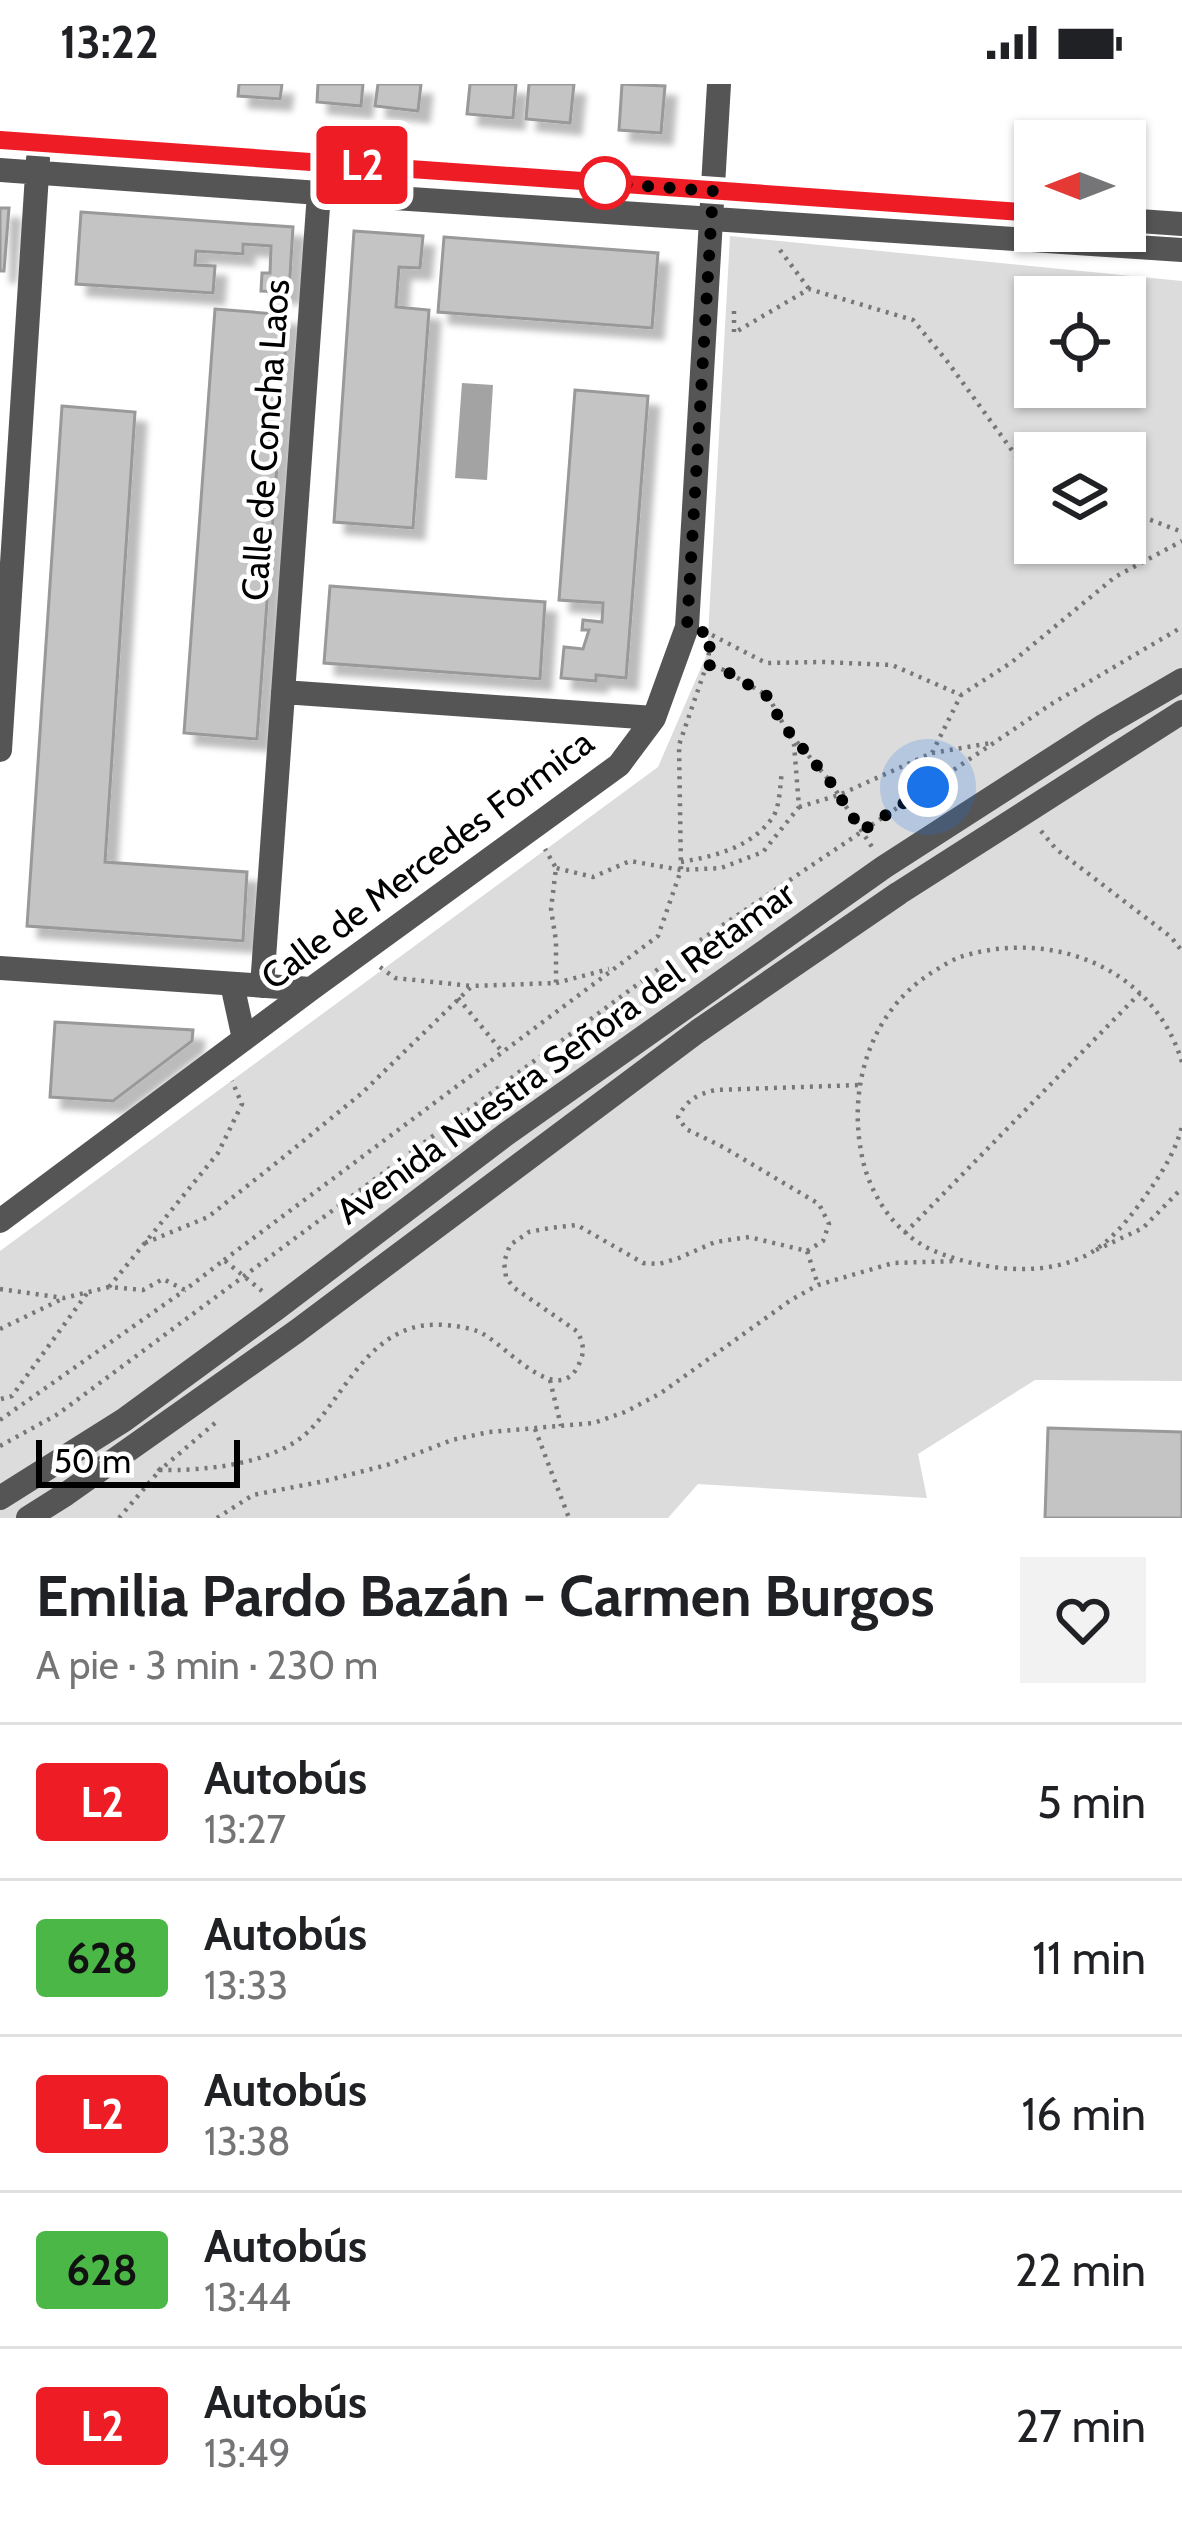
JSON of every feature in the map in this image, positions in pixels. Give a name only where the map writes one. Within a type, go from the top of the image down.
[{"type":"street","name":"Calle de Mercedes Formica","points":[[0,1221],[619,765],[654,718],[687,627],[719,84]]},
{"type":"street","points":[[0,140],[1014,212]]},
{"type":"street","points":[[0,749],[40,142]]},
{"type":"street","points":[[0,170],[1182,250]]},
{"type":"street","name":"Calle de Concha Laos","points":[[262,986],[319,194]]},
{"type":"street","points":[[1146,221],[1182,224]]},
{"type":"street","name":"Avenida Nuestra Señora del Retamar","points":[[0,1498],[124,1420],[505,1135],[866,879],[1182,680]]},
{"type":"street","points":[[284,692],[654,718]]},
{"type":"street","name":"Avenida Nuestra Señora del Retamar","points":[[28,1518],[297,1330],[698,1031],[899,893],[1182,712]]},
{"type":"street","points":[[0,968],[311,989]]},
{"type":"street","points":[[232,984],[244,1039]]},
{"type":"path","points":[[760,222],[808,289],[913,320],[1014,453]]},
{"type":"path","points":[[734,293],[734,333],[808,289]]},
{"type":"path","points":[[1146,520],[1182,536]]},
{"type":"path","points":[[932,753],[961,695],[1012,662],[1115,577],[1182,536]]},
{"type":"path","points":[[687,627],[766,663],[892,665],[961,695]]},
{"type":"path","points":[[0,1447],[58,1414],[665,964],[1053,704],[1182,627]]},
{"type":"path","points":[[0,1420],[185,1289],[658,936],[681,866],[680,745],[712,635]]},
{"type":"path","points":[[706,664],[767,696],[794,744],[799,807]]},
{"type":"path","points":[[783,725],[862,831]]},
{"type":"path","points":[[556,868],[593,877],[630,861],[722,868],[763,852],[799,807],[839,796],[932,753],[995,742]]},
{"type":"path","points":[[681,866],[747,842],[775,815],[782,771]]},
{"type":"path","points":[[1025,813],[1056,849],[1171,937],[1182,951]]},
{"type":"path","points":[[533,828],[556,868],[551,909],[556,983]]},
{"type":"path","points":[[1182,1062],[1177,1044],[1141,992],[1084,959],[1021,946],[956,958],[901,996],[882,1021],[867,1054],[856,1119],[868,1184],[886,1212],[905,1233],[934,1252],[962,1261],[1025,1268],[1086,1256],[1143,1228],[1182,1188]]},
{"type":"path","points":[[360,953],[395,978],[472,986],[556,983],[616,968]]},
{"type":"path","points":[[145,1243],[208,1217],[226,1203],[362,1093],[472,986]]},
{"type":"path","points":[[905,1233],[1141,992]]},
{"type":"path","points":[[458,998],[502,1052]]},
{"type":"path","points":[[109,1287],[218,1153],[242,1104],[219,1057]]},
{"type":"path","points":[[138,1443],[160,1470],[191,1471],[268,1456],[307,1433],[364,1360],[413,1327],[480,1331],[532,1371],[550,1380],[569,1376],[583,1351],[582,1341],[571,1325],[513,1287],[504,1262],[510,1245],[529,1232],[577,1226],[643,1263],[658,1264],[715,1242],[749,1237],[807,1250],[823,1240],[830,1224],[820,1204],[686,1129],[678,1117],[697,1095],[715,1090],[859,1084]]},
{"type":"path","points":[[1086,1256],[1134,1213],[1161,1174],[1182,1126]]},
{"type":"path","points":[[807,1250],[818,1286]]},
{"type":"path","points":[[224,1260],[277,1308]]},
{"type":"path","points":[[218,1518],[253,1495],[387,1465],[452,1440],[593,1423],[625,1412],[661,1393],[791,1300],[818,1286],[893,1263],[962,1261]]},
{"type":"path","points":[[0,1329],[64,1298],[109,1287],[143,1290],[163,1279],[185,1289]]},
{"type":"path","points":[[0,1288],[64,1298]]},
{"type":"path","points":[[0,1399],[12,1396],[88,1292]]},
{"type":"path","points":[[550,1380],[561,1426]]},
{"type":"path","points":[[119,1518],[160,1470],[225,1414]]},
{"type":"path","points":[[535,1429],[569,1518]]},
{"type":"shaded area","points":[[730,236],[1132,276],[1014,276],[1014,408],[1146,408],[1146,277],[1182,281],[1182,1381],[1035,1380],[918,1454],[927,1498],[698,1484],[668,1518],[0,1518],[0,1251],[658,767],[707,654]]},
{"type":"shaded area","points":[[462,383],[493,385],[487,480],[455,478]]},
{"type":"building","points":[[239,84],[282,84],[280,99],[238,96]]},
{"type":"building","points":[[318,84],[363,84],[361,106],[317,102]]},
{"type":"building","points":[[378,84],[421,84],[418,111],[375,106]]},
{"type":"building","points":[[470,84],[516,84],[513,118],[467,114]]},
{"type":"building","points":[[529,84],[574,84],[570,123],[526,119]]},
{"type":"building","points":[[622,84],[665,86],[661,133],[619,130]]},
{"type":"building","points":[[0,208],[9,208],[4,271],[0,271]]},
{"type":"building","points":[[81,212],[293,227],[289,292],[261,291],[262,273],[270,273],[271,246],[243,244],[243,254],[196,251],[195,265],[215,266],[213,293],[76,284]]},
{"type":"building","points":[[354,231],[423,236],[420,268],[399,267],[396,307],[429,310],[413,528],[334,522]]},
{"type":"building","points":[[444,237],[658,253],[652,328],[438,312]]},
{"type":"building","points":[[215,309],[288,315],[257,739],[184,733]]},
{"type":"building","points":[[575,390],[648,396],[626,678],[561,678],[564,647],[583,649],[589,630],[582,630],[583,620],[602,622],[603,603],[559,600]]},
{"type":"building","points":[[62,406],[135,412],[105,862],[247,872],[243,941],[27,926]]},
{"type":"building","points":[[330,586],[545,602],[540,679],[324,663]]},
{"type":"building","points":[[55,1022],[193,1030],[192,1041],[113,1101],[50,1097]]},
{"type":"building","points":[[1048,1428],[1182,1432],[1182,1518],[1045,1518]]},
{"type":"bus line","name":"L2","points":[[0,140],[1014,212]]},
{"type":"route","points":[[605,183],[713,191],[687,627],[712,635],[706,664],[767,696],[783,725],[829,780],[862,831],[928,787]]}]
